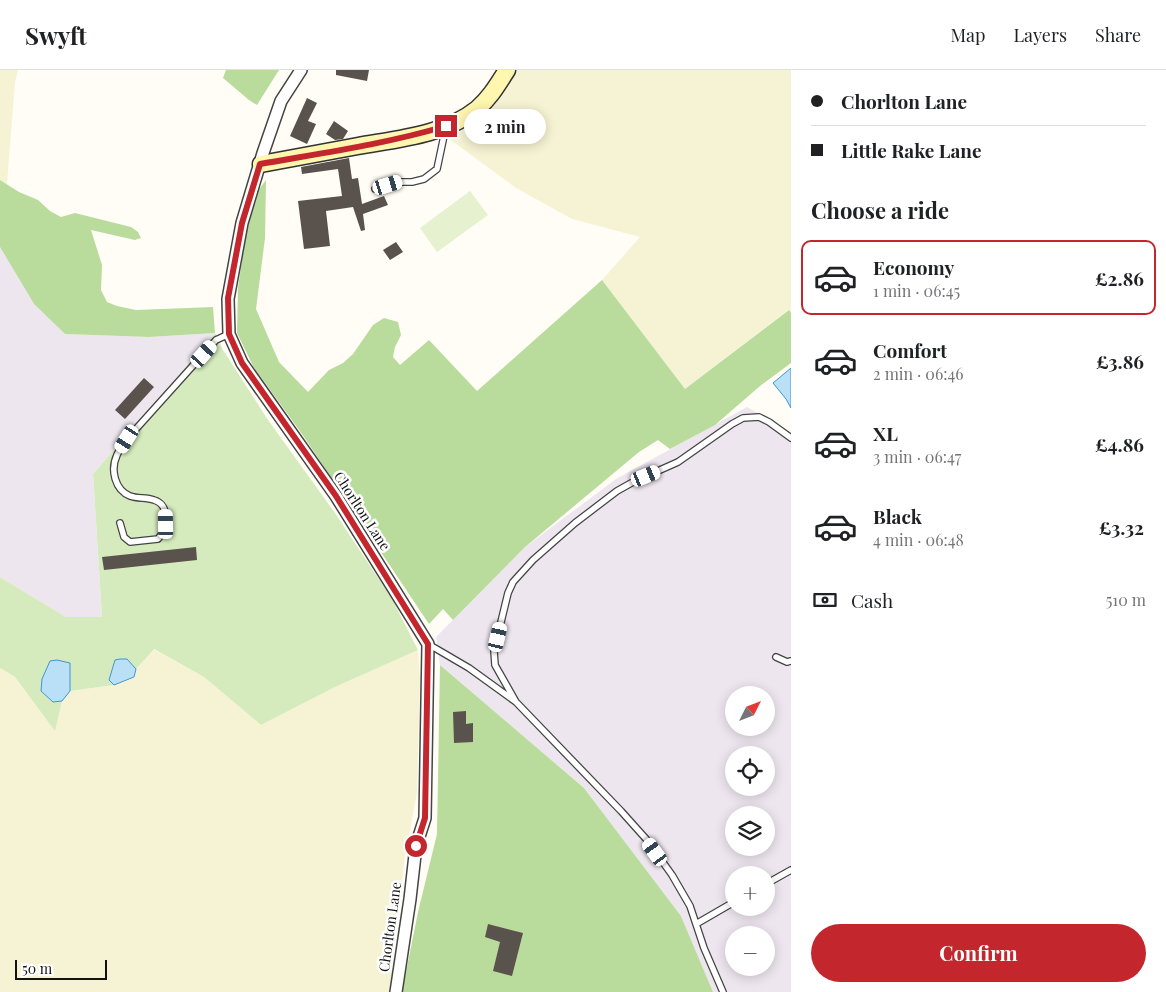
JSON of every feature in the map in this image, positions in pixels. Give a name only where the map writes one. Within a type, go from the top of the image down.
[{"type":"street","name":"Chorlton Lane","points":[[302,70],[281,101],[242,223],[228,298],[229,334],[242,363],[336,496],[428,644],[425,818],[416,846],[410,903],[396,992]]},
{"type":"street","points":[[260,164],[380,142],[446,126],[476,109],[494,91],[507,70]]},
{"type":"lane","points":[[375,189],[400,182],[424,179],[433,173],[437,169],[446,126]]},
{"type":"lane","points":[[120,523],[124,537],[130,542],[158,539],[164,533],[166,513],[161,505],[155,500],[128,495],[120,489],[115,480],[114,466],[116,456],[127,439],[216,340],[229,334]]},
{"type":"lane","points":[[516,702],[495,665],[494,651],[508,593],[513,582],[532,560],[575,523],[617,491],[678,462],[743,418],[759,417],[791,438]]},
{"type":"lane","points":[[428,644],[469,668],[516,702],[647,840],[672,875],[690,906],[704,948],[722,992]]},
{"type":"lane","points":[[776,657],[787,662],[791,661]]},
{"type":"lane","points":[[775,879],[791,870]]},
{"type":"lane","points":[[696,924],[725,907]]},
{"type":"shaded area","points":[[0,70],[18,70],[15,82],[7,184],[0,180]]},
{"type":"shaded area","points":[[513,70],[791,70],[791,313],[788,310],[685,389],[602,280],[640,237],[572,219],[516,188],[448,138],[487,117]]},
{"type":"shaded area","points":[[0,247],[34,304],[65,334],[149,337],[215,333],[93,474],[102,617],[66,617],[0,577]]},
{"type":"shaded area","points":[[747,407],[791,432],[791,992],[713,992],[681,916],[584,788],[440,665],[436,637],[525,547],[616,479]]},
{"type":"shaded area","points":[[153,649],[204,677],[261,725],[335,687],[418,650],[420,679],[417,793],[405,857],[392,980],[389,992],[0,992],[0,668],[15,677],[55,730],[62,701],[70,691],[114,685],[127,681],[134,677],[136,669]]},
{"type":"green space","points":[[226,70],[279,70],[257,105],[223,78]]},
{"type":"green space","points":[[0,180],[19,192],[38,200],[50,211],[61,217],[75,213],[131,227],[138,232],[141,238],[135,240],[91,230],[102,265],[101,290],[107,302],[136,310],[213,307],[215,333],[149,337],[65,334],[34,304],[0,247]]},
{"type":"green space","points":[[266,180],[265,238],[256,309],[279,362],[308,392],[329,370],[343,363],[353,354],[373,325],[384,318],[398,322],[401,335],[395,347],[393,357],[400,365],[429,340],[477,391],[602,280],[685,389],[789,310],[791,313],[791,363],[760,386],[715,425],[670,449],[658,440],[639,452],[525,547],[453,620],[443,609],[429,624],[302,434],[253,366],[237,333],[238,288],[245,239],[257,192]]},
{"type":"green space","points":[[470,191],[488,215],[437,252],[420,228]]},
{"type":"green space","points":[[215,333],[223,350],[268,420],[335,513],[392,599],[418,650],[335,687],[261,725],[204,677],[154,649],[136,669],[127,659],[115,660],[109,680],[114,685],[70,691],[70,663],[53,702],[62,701],[55,731],[15,677],[0,668],[0,577],[66,617],[102,617],[93,474]]},
{"type":"green space","points":[[440,665],[584,788],[681,916],[713,992],[402,992],[418,912],[437,834]]},
{"type":"water","points":[[791,368],[791,408],[773,383]]},
{"type":"water","points":[[127,659],[136,669],[134,677],[114,685],[109,680],[115,660]]},
{"type":"water","points":[[57,660],[70,663],[70,691],[62,701],[53,702],[41,691],[42,679],[50,661]]},
{"type":"building","points":[[336,70],[369,70],[367,81],[336,75]]},
{"type":"building","points":[[307,98],[317,103],[308,121],[316,124],[307,144],[290,136]]},
{"type":"building","points":[[334,121],[348,131],[343,139],[335,140],[326,134]]},
{"type":"building","points":[[349,158],[352,179],[358,178],[362,204],[384,196],[388,205],[363,214],[365,230],[361,231],[353,207],[326,211],[330,246],[304,249],[298,201],[342,196],[338,169],[302,174],[301,167]]},
{"type":"building","points":[[396,242],[403,252],[390,260],[383,250]]},
{"type":"building","points":[[144,378],[154,387],[125,419],[115,410]]},
{"type":"building","points":[[196,547],[197,560],[104,570],[102,557]]},
{"type":"building","points":[[466,711],[466,724],[473,723],[473,742],[454,743],[453,712]]},
{"type":"building","points":[[488,924],[523,933],[512,976],[493,971],[500,942],[485,937]]},
{"type":"route","points":[[416,846],[425,818],[428,644],[336,496],[242,363],[229,334],[228,298],[242,223],[260,164],[380,142],[446,126]]}]
